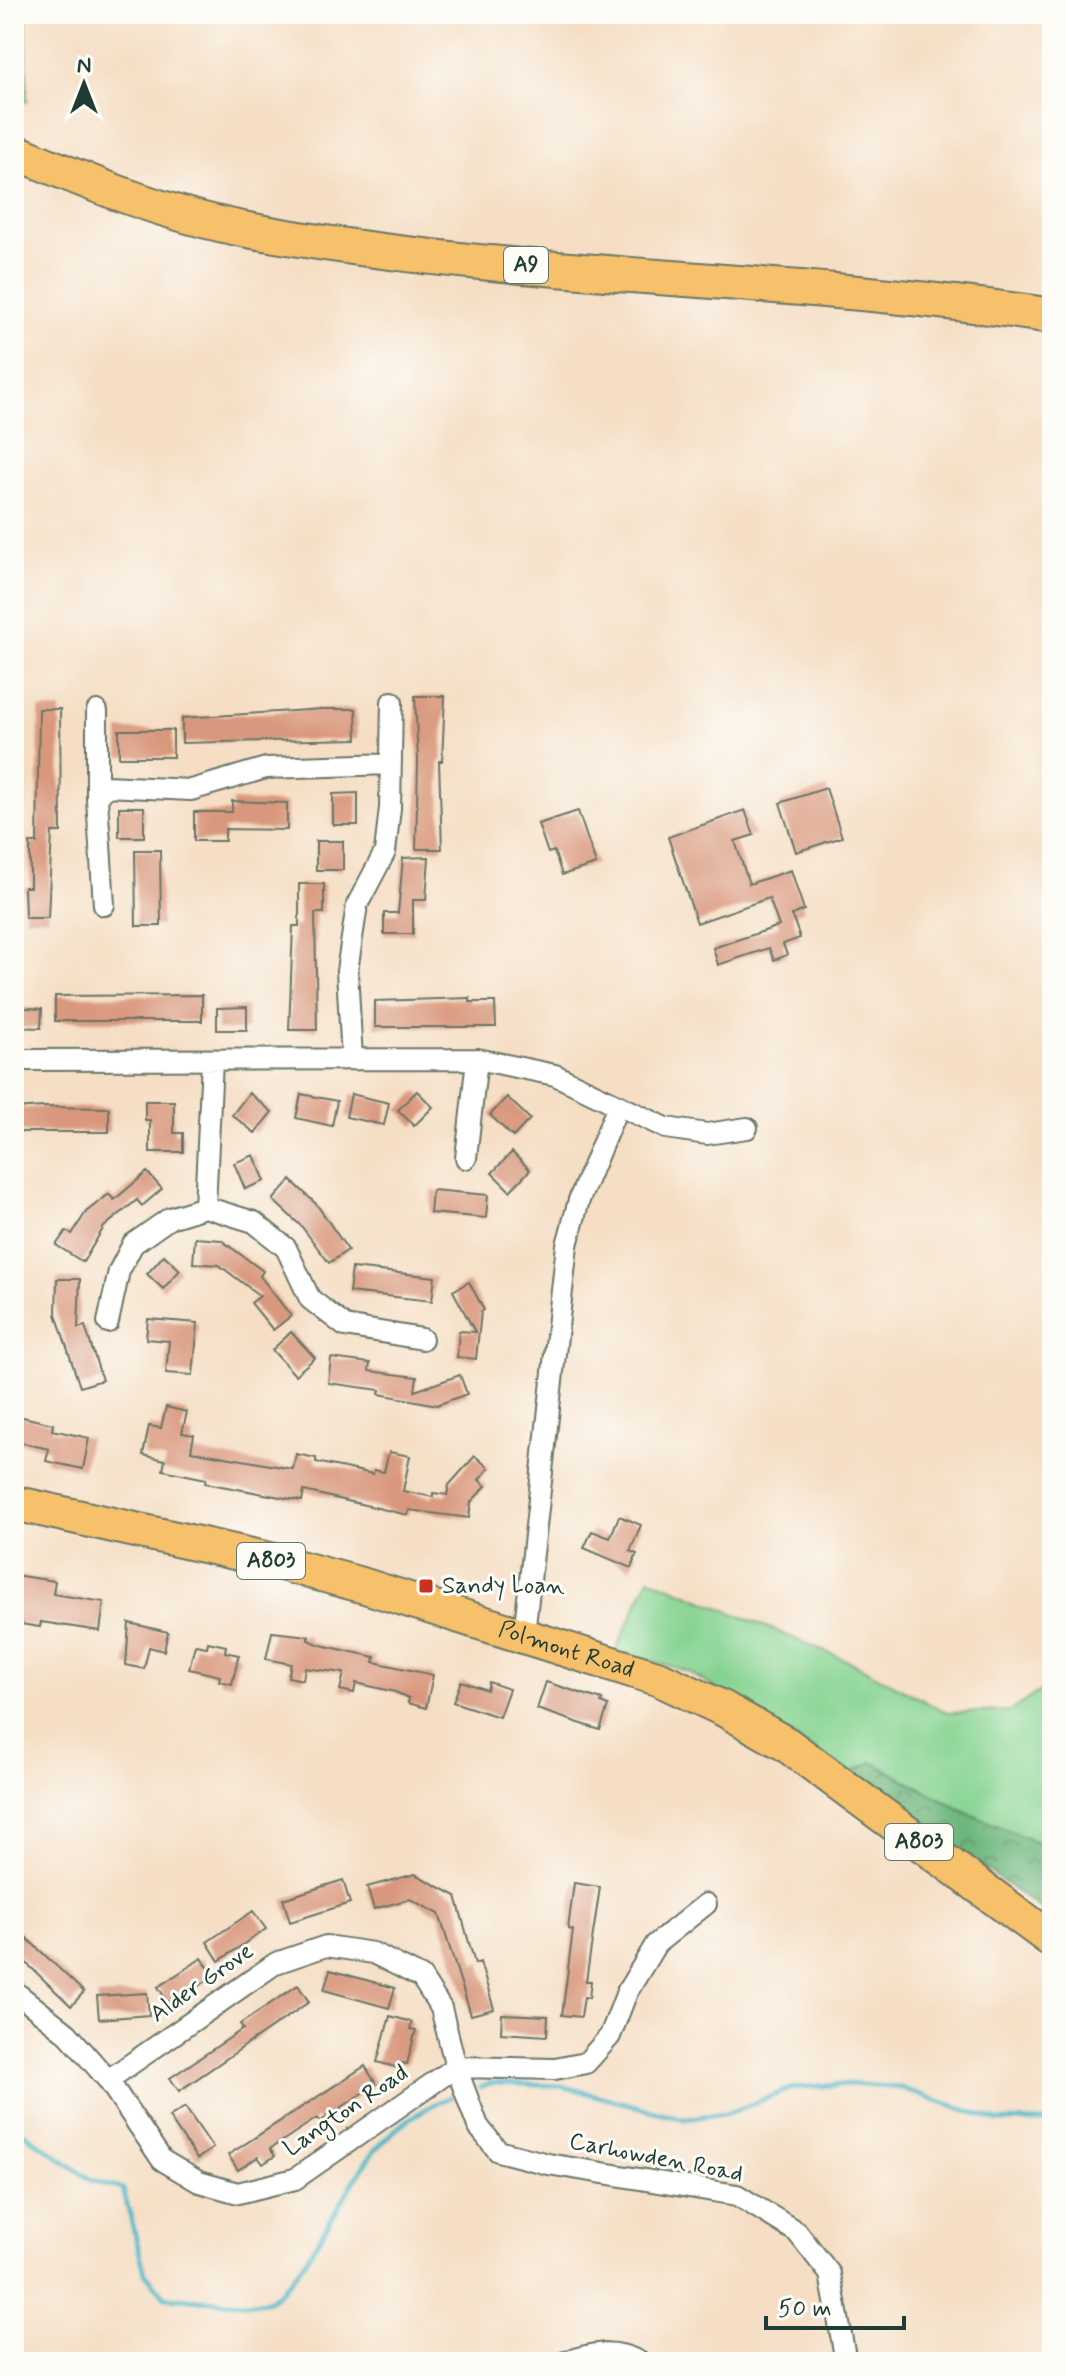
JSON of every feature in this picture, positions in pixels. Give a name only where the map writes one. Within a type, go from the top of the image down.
[{"type":"main road","name":"A9","points":[[14,151],[103,189],[246,230],[427,255],[1052,316]]},
{"type":"main road","name":"Polmont Road","points":[[14,1503],[270,1560],[660,1679],[724,1709],[786,1744],[1052,1940]]},
{"type":"street","points":[[352,1059],[347,971],[357,905],[385,852],[392,702]]},
{"type":"street","points":[[97,711],[97,799],[104,905]]},
{"type":"street","points":[[97,799],[106,786],[191,790],[266,768],[390,764]]},
{"type":"street","points":[[466,1158],[477,1059]]},
{"type":"street","points":[[14,1060],[477,1059],[555,1075],[666,1128],[707,1134],[747,1128]]},
{"type":"street","points":[[205,1207],[212,1060]]},
{"type":"street","points":[[524,1635],[567,1245],[579,1200],[618,1106]]},
{"type":"street","points":[[108,1322],[119,1271],[133,1244],[170,1218],[205,1207],[254,1222],[286,1248],[310,1299],[345,1326],[422,1339]]},
{"type":"street","points":[[456,2067],[555,2069],[586,2063],[610,2036],[627,1992],[656,1944],[706,1904]]},
{"type":"street","name":"Alder Grove","points":[[108,2080],[276,1963],[326,1946],[373,1953],[421,1977],[441,2008],[456,2067]]},
{"type":"street","name":"Langton Road","points":[[14,1991],[68,2034],[108,2080],[162,2160],[199,2182],[238,2193],[295,2179],[456,2067]]},
{"type":"street","name":"Carhowden Road","points":[[456,2067],[478,2126],[498,2151],[548,2164],[737,2195],[797,2232],[830,2274],[846,2362]]},
{"type":"street","points":[[565,2362],[592,2353],[625,2354],[639,2362]]},
{"type":"green space","points":[[14,14],[26,14],[27,102],[14,97]]},
{"type":"green space","points":[[649,1578],[853,1663],[947,1713],[1010,1711],[1052,1683],[1052,1849],[965,1812],[872,1762],[852,1773],[687,1671],[616,1650]]},
{"type":"green space","points":[[872,1762],[965,1812],[1052,1849],[1052,1917],[852,1773]]},
{"type":"building","points":[[415,696],[445,696],[442,761],[439,761],[442,849],[416,849],[418,761]]},
{"type":"building","points":[[39,709],[60,709],[61,832],[52,832],[48,918],[25,918],[24,887],[30,887],[30,843],[37,843]]},
{"type":"building","points":[[356,709],[357,739],[182,743],[182,718]]},
{"type":"building","points":[[119,730],[173,730],[173,757],[119,757]]},
{"type":"building","points":[[826,788],[842,837],[796,852],[780,803]]},
{"type":"building","points":[[358,793],[358,825],[333,825],[333,794]]},
{"type":"building","points":[[232,801],[287,803],[287,830],[225,829],[225,841],[194,841],[194,812],[232,812]]},
{"type":"building","points":[[119,807],[144,807],[144,837],[119,837]]},
{"type":"building","points":[[745,810],[754,835],[735,841],[749,884],[791,870],[804,910],[792,915],[800,938],[783,944],[787,955],[774,960],[769,948],[718,965],[713,948],[779,926],[769,898],[697,923],[668,837]]},
{"type":"building","points":[[578,811],[596,864],[562,875],[554,851],[548,853],[538,824]]},
{"type":"building","points":[[316,841],[343,841],[343,870],[316,870]]},
{"type":"building","points":[[135,850],[160,850],[161,926],[136,926]]},
{"type":"building","points":[[429,857],[426,900],[413,900],[413,934],[384,934],[384,913],[398,913],[403,858]]},
{"type":"building","points":[[299,884],[324,884],[324,913],[315,913],[317,1030],[289,1030],[293,926],[299,926]]},
{"type":"building","points":[[202,995],[202,1021],[55,1021],[55,996]]},
{"type":"building","points":[[470,998],[470,1002],[495,1002],[496,1027],[375,1027],[375,1001]]},
{"type":"building","points":[[14,1007],[42,1009],[41,1028],[14,1027]]},
{"type":"building","points":[[247,1007],[247,1030],[217,1030],[217,1008]]},
{"type":"building","points":[[417,1091],[433,1107],[414,1126],[398,1110]]},
{"type":"building","points":[[249,1093],[272,1112],[255,1133],[232,1115]]},
{"type":"building","points":[[301,1094],[337,1101],[332,1126],[296,1118]]},
{"type":"building","points":[[351,1094],[389,1103],[384,1125],[346,1117]]},
{"type":"building","points":[[507,1097],[530,1119],[513,1137],[490,1115]]},
{"type":"building","points":[[145,1101],[174,1101],[174,1133],[183,1133],[183,1152],[150,1152],[150,1120],[145,1120]]},
{"type":"building","points":[[109,1108],[109,1132],[14,1132],[14,1109]]},
{"type":"building","points":[[512,1152],[530,1170],[510,1191],[492,1173]]},
{"type":"building","points":[[254,1155],[265,1181],[245,1189],[234,1163]]},
{"type":"building","points":[[147,1172],[162,1189],[142,1206],[137,1200],[104,1227],[83,1262],[56,1245],[66,1231],[72,1234],[86,1212],[109,1194],[114,1200]]},
{"type":"building","points":[[291,1180],[317,1205],[348,1250],[329,1263],[302,1227],[273,1200]]},
{"type":"building","points":[[432,1190],[488,1195],[486,1218],[430,1213]]},
{"type":"building","points":[[195,1238],[221,1240],[263,1271],[260,1276],[291,1316],[273,1330],[251,1303],[260,1296],[219,1265],[193,1263]]},
{"type":"building","points":[[164,1255],[180,1270],[163,1289],[147,1274]]},
{"type":"building","points":[[352,1268],[435,1277],[432,1301],[349,1292]]},
{"type":"building","points":[[57,1279],[80,1279],[78,1328],[85,1326],[102,1380],[80,1387],[56,1314]]},
{"type":"building","points":[[469,1282],[484,1310],[481,1312],[476,1359],[457,1357],[459,1331],[475,1332],[453,1291]]},
{"type":"building","points":[[148,1319],[198,1323],[193,1375],[166,1373],[169,1341],[146,1339]]},
{"type":"building","points":[[291,1332],[315,1358],[295,1375],[272,1350]]},
{"type":"building","points":[[331,1358],[370,1363],[369,1371],[417,1377],[415,1391],[460,1375],[467,1394],[437,1405],[379,1394],[380,1390],[328,1383]]},
{"type":"building","points":[[166,1407],[187,1412],[182,1433],[194,1435],[191,1451],[293,1469],[296,1454],[316,1458],[316,1462],[373,1474],[374,1470],[384,1472],[389,1452],[410,1456],[403,1491],[433,1497],[433,1493],[447,1495],[449,1485],[475,1456],[489,1468],[479,1480],[486,1486],[471,1502],[469,1518],[409,1510],[408,1515],[304,1491],[302,1501],[205,1483],[206,1479],[163,1470],[165,1460],[143,1455],[149,1426],[161,1428]]},
{"type":"building","points":[[14,1415],[53,1424],[52,1430],[89,1438],[83,1469],[46,1461],[49,1449],[14,1441]]},
{"type":"building","points":[[619,1516],[641,1525],[630,1551],[637,1554],[631,1568],[584,1548],[592,1531],[610,1538]]},
{"type":"building","points":[[14,1575],[55,1581],[53,1594],[104,1602],[100,1631],[41,1622],[40,1627],[14,1623]]},
{"type":"building","points":[[129,1623],[168,1632],[164,1651],[149,1647],[144,1669],[126,1665]]},
{"type":"building","points":[[272,1632],[309,1636],[308,1640],[321,1645],[375,1657],[374,1662],[433,1675],[426,1708],[408,1703],[409,1698],[395,1692],[356,1683],[354,1693],[340,1690],[344,1673],[305,1668],[303,1680],[288,1677],[291,1664],[266,1659]]},
{"type":"building","points":[[208,1642],[226,1646],[225,1652],[239,1655],[232,1684],[219,1681],[220,1676],[189,1669],[195,1645],[207,1647]]},
{"type":"building","points":[[461,1681],[487,1690],[489,1682],[509,1689],[499,1717],[453,1702]]},
{"type":"building","points":[[546,1682],[602,1700],[601,1703],[608,1706],[600,1730],[537,1709]]},
{"type":"building","points":[[415,1874],[456,1896],[475,1964],[480,1962],[494,2009],[471,2015],[439,1914],[410,1899],[374,1909],[367,1887]]},
{"type":"building","points":[[343,1880],[350,1903],[290,1922],[283,1899]]},
{"type":"building","points":[[574,1883],[600,1887],[586,1981],[591,1981],[589,1998],[584,1997],[581,2017],[562,2015],[573,1930],[568,1929]]},
{"type":"building","points":[[253,1911],[266,1929],[219,1961],[207,1942]]},
{"type":"building","points":[[14,1926],[84,1992],[71,2006],[14,1951]]},
{"type":"building","points":[[202,1958],[214,1976],[170,2005],[158,1987]]},
{"type":"building","points":[[330,1970],[395,1988],[389,2008],[324,1990]]},
{"type":"building","points":[[298,1985],[309,2002],[179,2091],[170,2078],[243,2029],[240,2024]]},
{"type":"building","points":[[147,1993],[149,2015],[99,2019],[97,1996]]},
{"type":"building","points":[[502,2014],[548,2016],[547,2036],[501,2033]]},
{"type":"building","points":[[390,2016],[412,2022],[410,2029],[416,2030],[407,2064],[401,2063],[399,2068],[377,2062]]},
{"type":"building","points":[[365,2066],[376,2084],[320,2122],[317,2118],[270,2149],[275,2156],[263,2164],[258,2157],[238,2170],[228,2155]]},
{"type":"building","points":[[185,2107],[213,2148],[197,2159],[169,2117]]},
{"type":"waterway","points":[[480,2087],[491,2083],[561,2086],[684,2119],[732,2112],[792,2088],[849,2084],[901,2088],[998,2121],[1052,2122]]},
{"type":"waterway","points":[[14,2126],[91,2180],[123,2189],[145,2273],[165,2297],[257,2303],[277,2295],[291,2280],[379,2145],[408,2120],[451,2097]]},
{"type":"place","name":"Sandy Loan","points":[[426,1586]]}]
